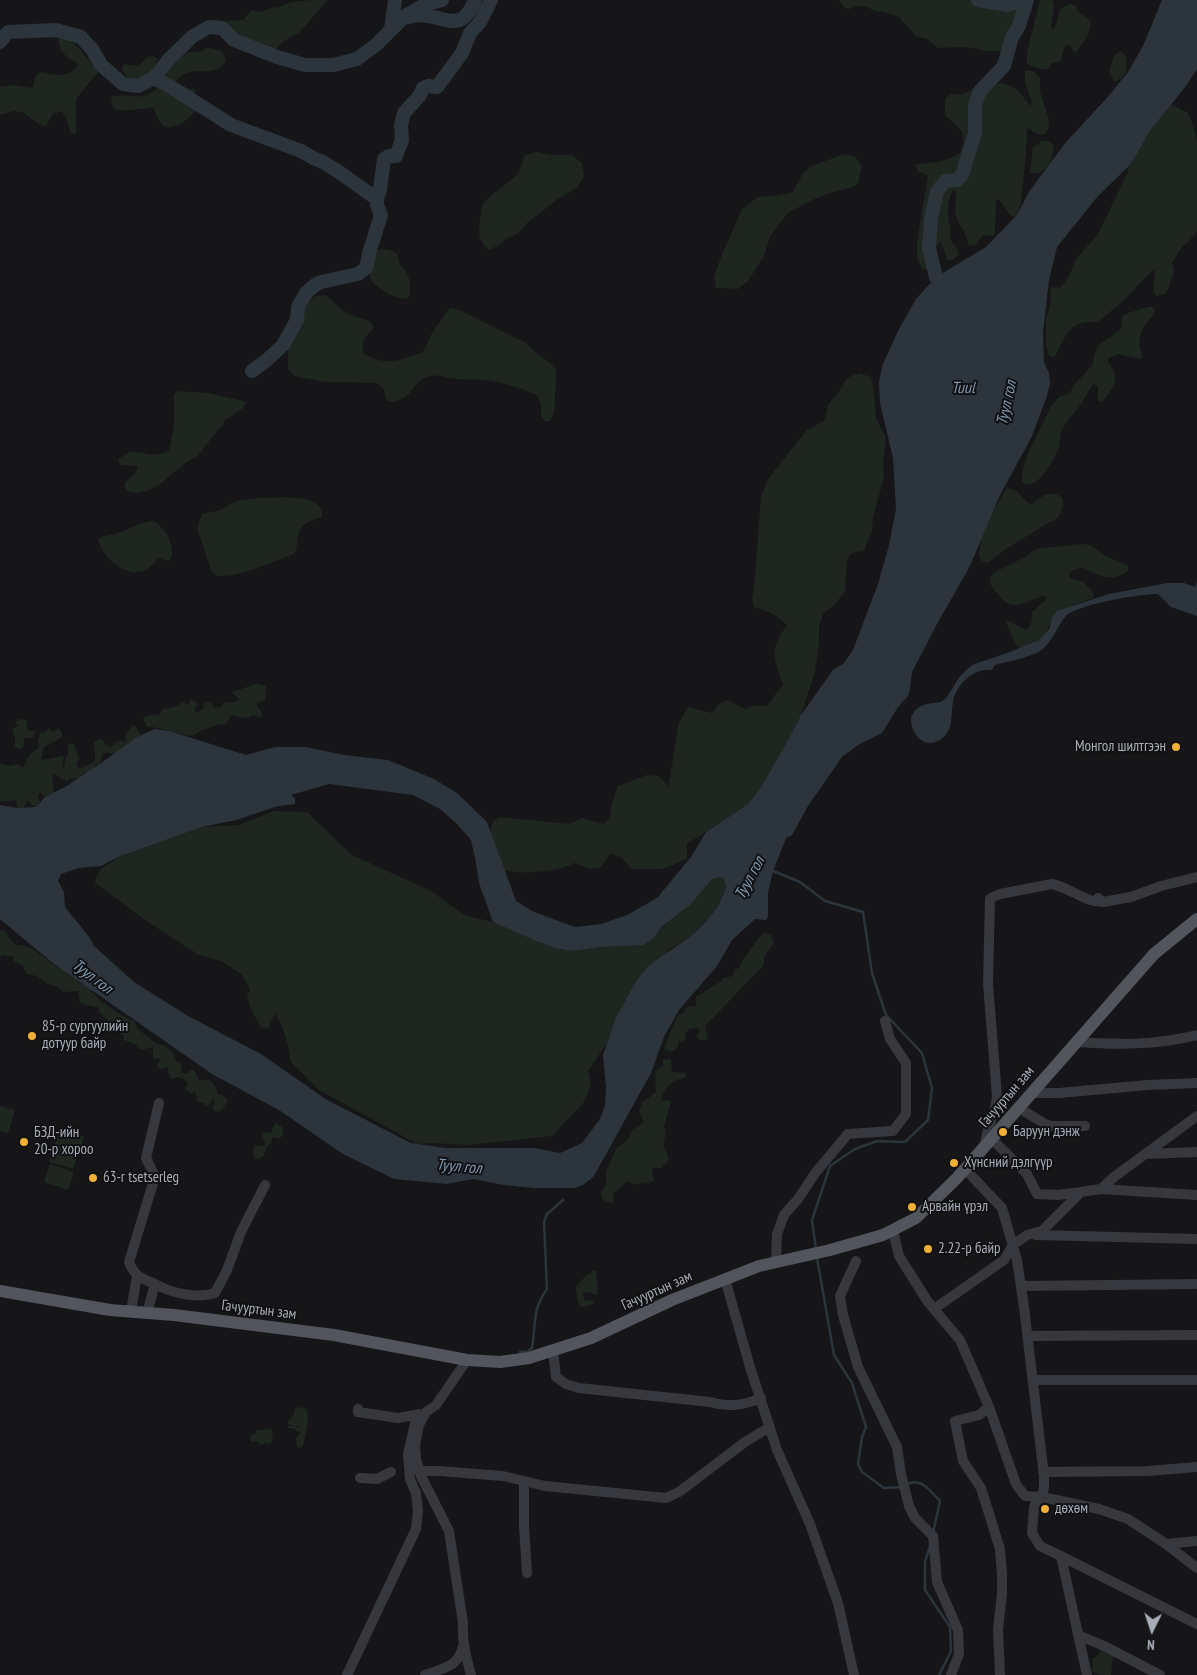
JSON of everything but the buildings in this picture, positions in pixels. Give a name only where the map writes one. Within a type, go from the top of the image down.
[{"type":"main road","name":"Гачууртын зам","points":[[0,1291],[110,1310],[174,1315],[334,1335],[467,1360],[510,1361],[553,1351],[591,1338],[672,1300],[759,1266],[830,1250],[893,1231],[916,1218],[965,1169],[1154,954],[1197,919]]},
{"type":"street","points":[[1197,877],[1161,886],[1131,897],[1100,899],[1094,902],[1068,889],[1052,884],[993,897],[990,899],[988,984],[997,1096],[996,1106],[988,1130],[989,1142],[1027,1174],[1033,1183],[1034,1190],[1038,1194],[1058,1195],[1101,1189],[1197,1195]]},
{"type":"street","points":[[776,1262],[777,1234],[784,1215],[798,1199],[816,1172],[848,1134],[893,1131],[906,1114],[906,1064],[890,1039],[885,1021]]},
{"type":"street","points":[[1076,1042],[1113,1045],[1140,1044],[1167,1042],[1197,1035]]},
{"type":"street","points":[[1032,1093],[1059,1094],[1148,1085],[1197,1083]]},
{"type":"street","points":[[159,1102],[146,1158],[155,1178],[129,1262],[137,1276],[165,1290],[188,1294],[209,1295],[215,1293],[227,1270],[241,1232],[265,1185]]},
{"type":"street","points":[[1019,1108],[1051,1126],[1085,1126]]},
{"type":"street","points":[[1101,1189],[1114,1177],[1197,1116]]},
{"type":"street","points":[[1145,1154],[1197,1152]]},
{"type":"street","points":[[965,1169],[1002,1208],[1013,1246],[1021,1286],[1044,1486],[1042,1497],[1036,1501],[1034,1507],[1032,1533],[1040,1546],[1197,1624]]},
{"type":"street","points":[[934,1310],[1004,1260],[1013,1246],[1027,1235],[1042,1231],[1081,1192]]},
{"type":"street","points":[[893,1231],[899,1256],[928,1302],[960,1340],[989,1407],[1016,1484],[1025,1496],[1042,1497],[1099,1509],[1128,1519],[1166,1544],[1197,1568]]},
{"type":"street","points":[[1027,1235],[1197,1239]]},
{"type":"street","points":[[856,1261],[840,1296],[843,1316],[858,1367],[897,1447],[909,1506],[915,1518],[933,1536],[937,1582],[958,1630],[959,1654],[951,1675]]},
{"type":"street","points":[[131,1312],[137,1276]]},
{"type":"street","points":[[725,1279],[750,1367],[777,1450],[810,1524],[838,1603],[854,1675]]},
{"type":"street","points":[[147,1313],[155,1284]]},
{"type":"street","points":[[1021,1286],[1197,1284]]},
{"type":"street","points":[[1028,1336],[1197,1334]]},
{"type":"street","points":[[553,1351],[556,1377],[566,1384],[579,1388],[710,1402],[728,1406],[740,1406],[761,1398]]},
{"type":"street","points":[[358,1409],[358,1412],[398,1418],[421,1413],[436,1405],[467,1360]]},
{"type":"street","points":[[1032,1380],[1197,1380]]},
{"type":"street","points":[[989,1407],[979,1415],[955,1421],[963,1461],[981,1488],[1000,1549],[1002,1574],[998,1629],[1000,1675]]},
{"type":"street","points":[[421,1413],[416,1437],[416,1459],[419,1471],[449,1531],[463,1623],[463,1644],[471,1675]]},
{"type":"street","points":[[347,1675],[416,1529],[418,1510],[416,1493],[410,1479],[408,1454],[421,1413]]},
{"type":"street","points":[[419,1471],[439,1470],[503,1476],[545,1486],[666,1498],[679,1492],[745,1442],[770,1427]]},
{"type":"street","points":[[1043,1472],[1148,1471],[1197,1468]]},
{"type":"street","points":[[360,1478],[377,1479],[391,1472]]},
{"type":"street","points":[[524,1481],[527,1573]]},
{"type":"street","points":[[1166,1544],[1197,1541]]},
{"type":"street","points":[[1061,1556],[1086,1675]]},
{"type":"street","points":[[1078,1635],[1104,1646],[1160,1675]]},
{"type":"street","points":[[425,1675],[445,1668],[455,1662],[459,1658],[463,1644]]},
{"type":"shaded area","points":[[308,0],[327,0],[300,32],[284,41],[276,49],[265,50],[237,39],[226,29],[225,23],[243,20],[252,10],[262,11]]},
{"type":"shaded area","points":[[839,0],[1024,0],[1018,24],[1005,49],[994,51],[968,47],[938,48],[926,38],[917,37],[899,17],[865,6],[845,8]]},
{"type":"shaded area","points":[[1040,0],[1052,0],[1054,4],[1052,29],[1055,28],[1060,9],[1069,4],[1075,5],[1079,13],[1090,20],[1091,24],[1086,37],[1076,53],[1071,46],[1065,46],[1060,62],[1053,62],[1048,69],[1038,68],[1027,63],[1027,52]]},
{"type":"shaded area","points":[[59,37],[74,44],[83,52],[93,66],[98,67],[98,73],[76,99],[75,134],[71,134],[66,117],[60,111],[53,114],[46,126],[42,126],[24,113],[14,111],[0,115],[0,87],[14,85],[31,88],[34,86],[38,73],[62,75],[75,69],[78,65],[63,52],[59,45]]},
{"type":"shaded area","points":[[206,48],[219,50],[226,60],[223,65],[214,70],[186,73],[176,81],[176,85],[195,90],[197,109],[182,123],[172,127],[163,125],[153,107],[116,110],[113,107],[111,97],[147,95],[160,85],[171,67],[182,56],[188,52],[199,52]]},
{"type":"shaded area","points":[[1120,51],[1125,54],[1127,70],[1124,76],[1114,81],[1109,72],[1114,56]]},
{"type":"shaded area","points":[[151,56],[158,59],[146,77],[139,80],[128,77],[123,72],[124,64],[138,66],[147,57]]},
{"type":"shaded area","points":[[1025,71],[1034,72],[1040,78],[1040,92],[1048,116],[1049,127],[1045,134],[1041,135],[1029,128],[1027,129],[1021,203],[1017,215],[1012,216],[998,199],[996,200],[995,234],[992,236],[983,235],[976,245],[969,246],[956,215],[954,189],[951,193],[948,208],[951,240],[959,254],[953,260],[947,260],[942,244],[939,242],[931,269],[922,269],[917,257],[917,241],[928,175],[918,172],[916,166],[917,164],[953,157],[963,147],[962,131],[945,115],[945,99],[951,94],[960,95],[979,85],[1004,83],[1018,90],[1030,106],[1032,102],[1025,83]]},
{"type":"shaded area","points":[[1171,104],[1188,113],[1197,141],[1197,231],[1187,244],[1183,245],[1172,263],[1174,272],[1166,294],[1156,296],[1153,291],[1155,274],[1153,270],[1125,299],[1098,322],[1081,323],[1071,329],[1053,357],[1049,355],[1046,347],[1046,320],[1051,301],[1050,288],[1060,288],[1069,276],[1076,259],[1098,234],[1128,172],[1129,166],[1149,132]]},
{"type":"shaded area","points":[[1042,141],[1049,141],[1054,145],[1051,161],[1041,172],[1030,173],[1033,147]]},
{"type":"shaded area","points":[[536,152],[552,155],[572,155],[582,163],[584,176],[578,187],[558,199],[527,223],[518,233],[489,250],[479,235],[482,205],[518,174],[525,155]]},
{"type":"shaded area","points":[[845,154],[855,157],[862,166],[858,183],[853,187],[812,200],[788,213],[770,236],[764,256],[748,281],[738,289],[716,288],[714,277],[742,209],[758,197],[793,192],[803,173],[811,166]]},
{"type":"shaded area","points":[[377,250],[393,251],[397,254],[400,265],[407,273],[410,282],[408,299],[387,293],[370,279],[374,257]]},
{"type":"shaded area","points":[[326,295],[346,313],[371,322],[374,328],[364,340],[363,350],[364,354],[379,360],[400,360],[423,352],[432,333],[449,309],[452,308],[462,311],[526,343],[556,370],[554,413],[550,421],[545,421],[541,417],[541,404],[537,395],[491,381],[430,376],[419,382],[408,395],[397,401],[389,402],[385,397],[384,390],[377,383],[326,382],[294,376],[288,368],[288,347],[300,325],[303,307],[316,296]]},
{"type":"shaded area","points":[[1153,307],[1155,311],[1141,334],[1140,347],[1143,356],[1140,359],[1118,354],[1109,358],[1108,362],[1115,373],[1113,387],[1103,401],[1100,402],[1098,387],[1094,383],[1063,428],[1058,450],[1043,475],[1032,484],[1022,481],[1022,472],[1028,454],[1051,406],[1059,397],[1070,393],[1074,385],[1093,364],[1099,345],[1121,329],[1122,317],[1128,313]]},
{"type":"shaded area","points":[[859,373],[871,377],[876,419],[886,437],[883,464],[884,478],[873,517],[872,531],[864,551],[851,553],[847,560],[845,591],[836,603],[823,614],[819,627],[815,672],[801,715],[761,787],[748,804],[687,844],[687,859],[662,869],[632,869],[621,857],[610,854],[600,868],[591,869],[574,863],[559,869],[540,872],[511,872],[504,870],[490,830],[493,822],[499,817],[569,824],[582,818],[604,824],[610,818],[612,803],[618,786],[647,775],[658,776],[669,786],[678,724],[688,707],[712,713],[719,704],[728,700],[745,709],[751,706],[767,706],[783,684],[774,653],[777,641],[787,625],[772,614],[754,607],[752,600],[761,497],[768,479],[807,430],[824,421],[828,405],[847,378]]},
{"type":"shaded area","points":[[178,391],[208,393],[246,403],[243,408],[224,421],[222,427],[198,456],[188,461],[159,485],[147,491],[129,492],[125,488],[125,483],[136,472],[138,466],[120,465],[118,460],[131,452],[155,455],[169,450],[174,427],[174,394]]},
{"type":"shaded area","points":[[1007,488],[1016,490],[1028,503],[1032,504],[1047,494],[1055,494],[1063,499],[1062,508],[1055,520],[1001,552],[987,563],[982,561],[979,556],[982,538],[993,512]]},
{"type":"shaded area","points":[[285,497],[307,500],[316,503],[321,509],[322,517],[302,527],[295,552],[291,555],[241,573],[216,576],[211,570],[197,528],[202,514],[221,510],[237,501]]},
{"type":"shaded area","points":[[154,521],[166,533],[170,542],[172,557],[168,561],[158,558],[150,567],[143,571],[129,571],[121,568],[109,559],[100,546],[98,539],[101,537]]},
{"type":"shaded area","points":[[1081,544],[1091,545],[1104,555],[1128,566],[1128,571],[1122,575],[1110,578],[1082,567],[1070,572],[1069,577],[1080,580],[1088,586],[1093,593],[1093,598],[1073,605],[1051,619],[1044,635],[1036,642],[1020,648],[1015,643],[1006,622],[1009,621],[1025,630],[1032,620],[1032,612],[1046,600],[1045,596],[1019,605],[1008,604],[993,588],[990,583],[990,577],[1036,549]]},
{"type":"shaded area","points":[[256,684],[266,686],[265,700],[257,703],[262,712],[261,718],[253,715],[249,718],[232,715],[226,724],[203,729],[193,736],[147,727],[143,718],[155,714],[159,716],[163,709],[178,706],[183,702],[188,705],[191,699],[198,704],[194,709],[196,713],[203,709],[205,701],[211,703],[214,708],[220,707],[225,702],[231,703],[239,700],[232,692]]},
{"type":"shaded area","points":[[19,719],[26,720],[28,731],[36,731],[33,738],[25,738],[23,747],[20,749],[15,747],[12,729],[18,726],[15,722]]},
{"type":"shaded area","points":[[133,725],[141,735],[117,755],[103,753],[100,763],[95,764],[95,769],[88,776],[84,773],[79,778],[69,779],[67,782],[54,774],[53,793],[45,797],[40,792],[38,797],[40,802],[36,807],[29,801],[26,801],[24,808],[17,808],[16,800],[2,802],[0,800],[0,764],[10,766],[18,764],[23,768],[30,754],[39,747],[38,739],[41,731],[44,733],[49,728],[53,732],[59,728],[62,734],[61,738],[44,747],[41,760],[64,756],[62,764],[64,769],[68,754],[68,743],[74,744],[79,759],[76,763],[79,769],[94,762],[94,742],[102,739],[106,745],[112,747],[114,743],[121,740],[126,742],[125,735]]},
{"type":"shaded area","points":[[274,811],[307,812],[352,855],[431,891],[464,915],[493,922],[536,941],[555,948],[571,951],[643,945],[654,938],[661,927],[690,905],[712,879],[721,877],[724,879],[726,887],[718,906],[706,922],[691,936],[670,949],[615,1020],[607,1043],[588,1071],[591,1084],[584,1102],[552,1136],[469,1145],[417,1144],[319,1090],[290,1061],[286,1037],[276,1014],[271,1020],[268,1029],[261,1028],[247,997],[250,989],[241,974],[221,961],[199,955],[151,924],[95,883],[100,870],[118,857],[202,827],[239,825]]},
{"type":"shaded area","points":[[0,930],[5,931],[16,945],[22,945],[34,950],[54,965],[67,970],[67,974],[79,983],[88,985],[90,990],[101,1000],[134,1021],[138,1029],[154,1042],[165,1046],[174,1054],[176,1061],[182,1064],[181,1069],[183,1073],[193,1069],[200,1081],[207,1080],[212,1082],[218,1094],[224,1096],[228,1102],[219,1112],[212,1108],[215,1101],[213,1100],[209,1105],[205,1106],[204,1103],[197,1101],[197,1095],[194,1091],[190,1093],[185,1088],[188,1085],[184,1079],[176,1077],[171,1079],[168,1067],[157,1069],[161,1059],[153,1057],[153,1047],[141,1050],[135,1044],[124,1040],[124,1036],[114,1029],[113,1024],[98,1011],[100,1008],[80,1002],[78,991],[64,992],[56,986],[47,984],[37,976],[26,974],[23,966],[14,961],[13,957],[3,955],[0,957]]},
{"type":"shaded area","points":[[763,933],[771,934],[774,943],[764,957],[764,965],[705,1026],[708,1035],[706,1040],[699,1040],[697,1035],[700,1031],[697,1028],[689,1029],[685,1040],[678,1042],[678,1047],[672,1052],[665,1050],[678,1015],[683,1014],[686,1007],[696,1006],[696,996],[721,982],[723,978],[733,976],[734,971],[740,967]]},
{"type":"shaded area","points":[[671,1059],[672,1072],[686,1073],[686,1077],[670,1084],[661,1099],[662,1101],[668,1100],[671,1102],[664,1126],[666,1133],[663,1144],[669,1159],[662,1168],[652,1168],[654,1182],[651,1181],[649,1184],[642,1182],[638,1185],[627,1181],[614,1193],[613,1203],[605,1202],[601,1192],[606,1185],[606,1171],[617,1148],[628,1139],[632,1130],[644,1122],[639,1111],[642,1103],[656,1092],[655,1071],[663,1066],[663,1060]]},
{"type":"shaded area","points":[[0,1106],[15,1110],[8,1134],[0,1131]]},
{"type":"shaded area","points":[[276,1123],[282,1127],[284,1134],[279,1139],[273,1137],[271,1143],[266,1148],[264,1156],[259,1159],[255,1158],[253,1149],[255,1146],[265,1145],[262,1134],[264,1132],[272,1133],[272,1128]]},
{"type":"shaded area","points":[[60,1129],[84,1137],[73,1169],[49,1162]]},
{"type":"shaded area","points":[[50,1164],[74,1172],[68,1190],[44,1182]]},
{"type":"shaded area","points":[[593,1271],[596,1271],[598,1294],[583,1293],[585,1301],[593,1300],[595,1303],[585,1307],[580,1306],[577,1299],[576,1286]]},
{"type":"shaded area","points":[[299,1407],[307,1409],[308,1421],[303,1446],[297,1448],[296,1438],[300,1433],[298,1426],[288,1424],[288,1421],[291,1419],[295,1408]]},
{"type":"shaded area","points":[[288,1426],[295,1426],[299,1429],[298,1433],[295,1429],[288,1428]]},
{"type":"shaded area","points":[[271,1429],[273,1437],[271,1443],[267,1444],[265,1442],[263,1445],[257,1441],[251,1442],[250,1435],[256,1434],[256,1430]]},
{"type":"shaded area","points":[[1100,1650],[1113,1657],[1111,1675],[1101,1675],[1092,1672],[1093,1658],[1099,1656]]},
{"type":"water","name":"Tuul","points":[[1162,0],[1197,0],[1197,69],[1186,86],[1149,132],[1129,166],[1098,196],[1057,247],[1049,280],[1043,332],[1044,362],[1049,373],[1050,384],[1046,399],[1032,436],[999,497],[970,566],[912,672],[908,696],[898,707],[882,733],[858,745],[842,757],[808,806],[792,835],[786,838],[773,871],[768,893],[768,916],[766,920],[755,919],[732,940],[717,966],[679,1010],[664,1037],[651,1073],[594,1176],[583,1185],[575,1188],[534,1188],[473,1179],[447,1184],[394,1179],[343,1154],[279,1110],[212,1074],[54,964],[0,919],[0,805],[17,808],[36,807],[45,797],[65,787],[137,737],[155,729],[169,731],[246,755],[275,747],[306,747],[344,755],[388,760],[434,779],[457,793],[487,822],[516,901],[534,912],[575,927],[601,924],[627,915],[657,898],[691,857],[706,832],[748,804],[761,787],[801,715],[833,670],[844,663],[853,650],[878,584],[889,545],[896,509],[893,458],[880,403],[879,381],[883,364],[898,331],[916,299],[936,277],[986,247],[1017,215],[1029,192],[1048,166],[1067,141],[1128,72],[1143,46]],"holes":[[[329,784],[413,795],[440,809],[471,840],[479,883],[493,922],[555,948],[571,951],[643,945],[654,938],[661,927],[690,905],[712,879],[721,877],[724,879],[726,887],[724,893],[718,906],[706,922],[691,936],[648,966],[635,983],[615,1020],[603,1055],[606,1088],[605,1105],[600,1119],[582,1143],[560,1153],[535,1148],[445,1148],[411,1143],[327,1100],[261,1054],[188,1016],[134,982],[94,946],[90,938],[65,907],[64,892],[58,881],[61,874],[79,868],[101,866],[118,857],[202,827],[236,820],[278,806],[295,804],[295,798],[291,795]]]},
{"type":"water","points":[[1197,581],[1197,616],[1171,607],[1158,594],[1109,601],[1071,612],[1065,617],[1048,644],[1040,651],[995,665],[992,670],[973,674],[962,683],[955,695],[950,726],[947,733],[941,739],[929,743],[918,738],[912,726],[911,718],[916,709],[923,705],[941,702],[947,697],[960,676],[972,665],[1039,640],[1050,628],[1051,619],[1057,611],[1109,594],[1167,583],[1184,583],[1195,587]]},
{"type":"waterway","points":[[391,30],[395,0]]},
{"type":"waterway","points":[[0,42],[8,32],[56,30],[81,37],[92,49],[101,65],[123,84],[138,86],[154,78],[169,59],[193,36],[209,27],[222,28],[234,40],[277,57],[305,65],[333,65],[357,59],[377,44],[405,16],[424,5],[442,0]]},
{"type":"waterway","points":[[405,18],[420,15],[453,21],[459,20],[470,10],[475,0]]},
{"type":"waterway","points":[[252,371],[283,345],[297,320],[298,307],[306,293],[321,282],[358,274],[366,268],[381,215],[377,199],[384,159],[389,156],[396,156],[402,140],[401,125],[404,113],[420,95],[423,88],[428,86],[437,87],[462,53],[470,33],[480,22],[491,0]]},
{"type":"waterway","points":[[978,0],[1007,5],[1026,0]]},
{"type":"waterway","points":[[936,277],[929,248],[931,218],[937,192],[945,181],[957,180],[962,175],[975,133],[975,105],[980,91],[1004,66],[1012,37],[1019,26],[1027,0]]},
{"type":"waterway","points":[[154,78],[231,125],[301,151],[323,162],[377,199]]},
{"type":"waterway","name":"Туул гол","points":[[773,871],[800,882],[825,901],[863,912],[872,973],[886,1015],[922,1053],[932,1088],[928,1120],[905,1142],[877,1141],[855,1149],[830,1166],[812,1220],[816,1250]]},
{"type":"waterway","points":[[520,1352],[527,1352],[532,1348],[535,1317],[539,1303],[547,1289],[544,1222],[547,1214],[563,1200]]},
{"type":"waterway","points":[[817,1258],[834,1355],[852,1383],[866,1427],[862,1437],[858,1464],[862,1472],[884,1488],[902,1487]]},
{"type":"waterway","points":[[907,1484],[917,1482],[925,1486],[940,1501],[933,1533]]},
{"type":"waterway","points":[[930,1546],[925,1562],[925,1590],[950,1627],[951,1651],[939,1675]]},
{"type":"place","name":"Монгол шилтгээн","points":[[1176,747]]},
{"type":"place","name":"85-р сургуулийн дотуур байр","points":[[32,1036]]},
{"type":"place","name":"Баруун дэнж","points":[[1003,1132]]},
{"type":"place","name":"БЗД-ийн 20-р хороо","points":[[24,1142]]},
{"type":"place","name":"Хүнсний дэлгүүр","points":[[954,1163]]},
{"type":"place","name":"63-r tsetserleg","points":[[93,1178]]},
{"type":"place","name":"Арвайн үрэл","points":[[912,1207]]},
{"type":"place","name":"2.22-р байр","points":[[928,1249]]},
{"type":"place","name":"дөхөм","points":[[1045,1509]]}]
